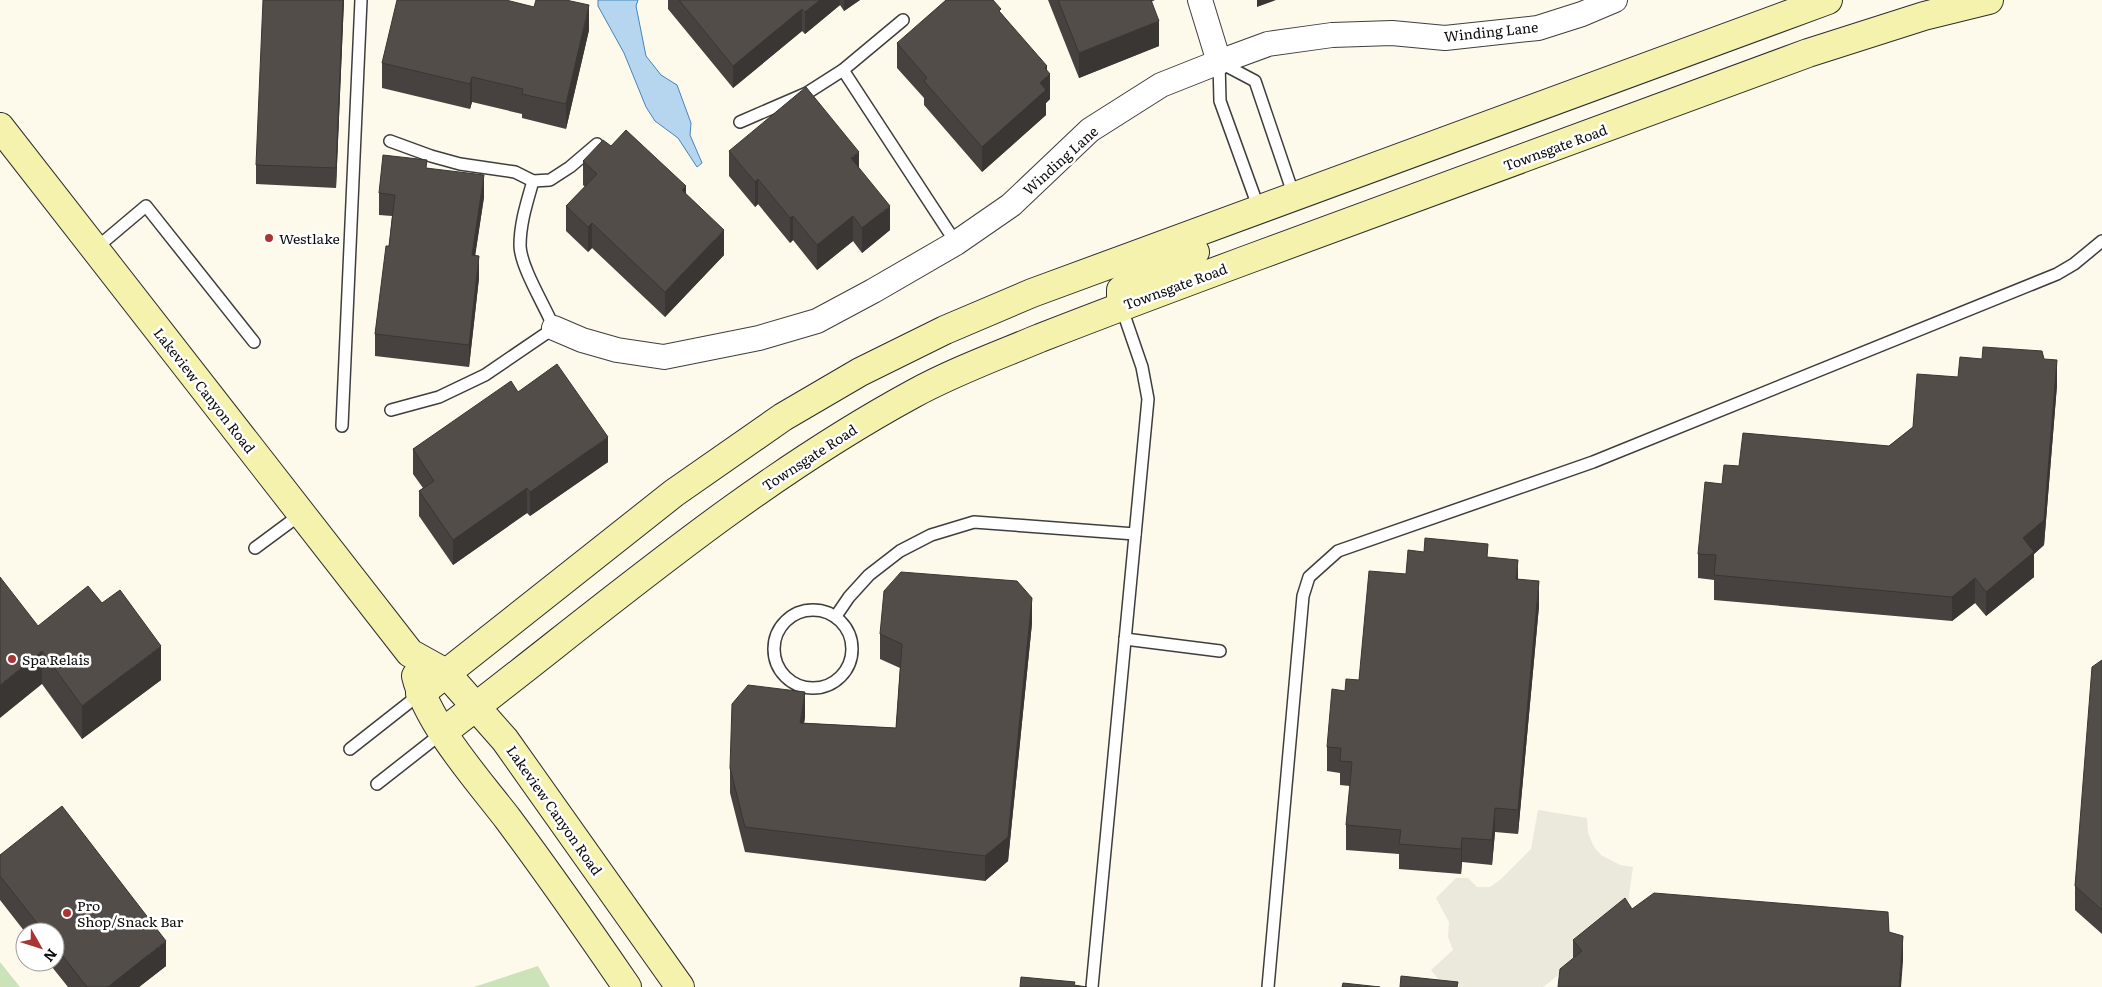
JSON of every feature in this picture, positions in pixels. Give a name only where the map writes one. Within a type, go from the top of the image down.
[{"type":"street","points":[[1200,0],[1219,62]]},
{"type":"street","name":"Winding Lane","points":[[554,328],[582,340],[617,350],[664,356],[759,338],[817,321],[956,243],[1011,205],[1090,130],[1161,86],[1219,62],[1268,44],[1332,35],[1392,33],[1445,38],[1538,28],[1582,14],[1615,0]]},
{"type":"street","points":[[420,694],[674,492],[783,417],[860,372],[945,330],[1032,293],[1828,0]]},
{"type":"street","name":"Townsgate Road","points":[[443,732],[686,542],[818,449],[916,392],[964,369],[1121,306],[1808,53],[1924,16],[1989,0]]},
{"type":"street","name":"Lakeview Canyon Road","points":[[0,127],[410,653],[446,673],[505,740],[680,987]]},
{"type":"street","points":[[1121,306],[1121,290],[1137,276],[1241,235],[1259,209]]},
{"type":"street","name":"Lakeview Canyon Road","points":[[410,653],[420,694],[443,732],[562,893],[626,987]]},
{"type":"lane","points":[[342,426],[361,0]]},
{"type":"lane","points":[[740,122],[806,94],[843,70],[903,20]]},
{"type":"lane","points":[[1219,62],[1255,82],[1294,196]]},
{"type":"lane","points":[[1219,62],[1220,101],[1259,209]]},
{"type":"lane","points":[[843,70],[956,243]]},
{"type":"lane","points":[[390,140],[431,156],[460,164],[515,172],[533,181],[550,180],[570,167],[597,144]]},
{"type":"lane","points":[[392,410],[439,397],[485,375],[554,328],[527,271],[520,248],[522,224],[533,181]]},
{"type":"lane","points":[[95,249],[146,206],[254,342]]},
{"type":"lane","points":[[1268,987],[1302,596],[1309,577],[1338,551],[1593,462],[2056,274],[2074,264],[2102,241]]},
{"type":"lane","points":[[1092,987],[1148,399],[1142,367],[1121,306]]},
{"type":"lane","points":[[256,548],[301,514]]},
{"type":"lane","points":[[836,616],[849,597],[869,575],[900,551],[931,535],[974,522],[1135,534]]},
{"type":"lane","points":[[824,611],[836,616],[845,626],[851,637],[850,664],[836,680],[820,688],[807,688],[795,684],[784,676],[777,665],[774,652],[778,629],[789,618],[800,612],[824,611]]},
{"type":"lane","points":[[1125,639],[1220,651]]},
{"type":"lane","points":[[350,749],[420,694]]},
{"type":"lane","points":[[376,784],[443,732]]},
{"type":"green space","points":[[0,962],[20,987],[0,987]]},
{"type":"green space","points":[[538,966],[550,987],[474,987]]},
{"type":"shaded area","points":[[1538,810],[1587,818],[1588,833],[1594,847],[1601,855],[1620,865],[1633,867],[1625,923],[1543,987],[1445,987],[1431,970],[1453,950],[1448,937],[1449,922],[1436,898],[1456,878],[1468,878],[1477,887],[1490,887],[1500,880],[1531,849]]},
{"type":"water","points":[[598,0],[638,0],[636,6],[646,56],[661,75],[677,85],[691,123],[690,135],[702,163],[697,167],[678,138],[655,121],[646,107],[624,53],[598,6]]},
{"type":"building","points":[[263,0],[343,0],[336,168],[256,165]]},
{"type":"building","points":[[397,0],[506,0],[534,7],[536,0],[566,0],[589,5],[566,104],[522,94],[523,89],[472,77],[470,84],[382,63]]},
{"type":"building","points":[[679,0],[820,0],[805,12],[802,9],[733,66]]},
{"type":"building","points":[[946,0],[993,0],[1001,9],[999,11],[1047,66],[1045,68],[1050,74],[1040,83],[1046,90],[982,147],[924,81],[927,78],[897,43]]},
{"type":"building","points":[[1058,0],[1151,0],[1159,21],[1079,53]]},
{"type":"building","points":[[806,87],[859,152],[851,158],[890,206],[862,228],[853,216],[817,245],[793,216],[790,218],[758,179],[755,182],[729,151]]},
{"type":"building","points":[[626,130],[686,186],[682,190],[724,230],[665,292],[592,223],[588,227],[566,206],[597,174],[583,161],[603,140],[611,146]]},
{"type":"building","points":[[383,155],[427,160],[426,168],[484,175],[472,255],[479,256],[469,345],[375,334],[386,246],[389,246],[395,195],[379,193]]},
{"type":"building","points":[[1983,347],[2042,351],[2044,359],[2057,360],[2044,520],[2023,538],[2034,552],[1986,592],[1975,578],[1952,597],[1714,575],[1716,555],[1698,554],[1705,482],[1722,484],[1724,465],[1739,466],[1743,433],[1889,446],[1913,427],[1917,374],[1958,377],[1960,357],[1982,359]]},
{"type":"building","points":[[557,364],[608,437],[530,492],[527,488],[453,540],[419,491],[434,481],[413,449],[511,381],[518,392]]},
{"type":"building","points":[[1425,538],[1488,544],[1487,557],[1518,560],[1516,579],[1539,581],[1518,810],[1495,808],[1492,840],[1462,838],[1461,849],[1399,844],[1401,830],[1346,825],[1352,762],[1340,761],[1341,748],[1327,747],[1332,689],[1345,691],[1346,679],[1359,680],[1369,571],[1406,574],[1408,550],[1424,552]]},
{"type":"building","points":[[901,572],[1017,581],[1032,598],[1008,837],[985,856],[745,827],[730,768],[732,704],[748,685],[805,692],[800,723],[896,728],[902,644],[880,634],[884,591]]},
{"type":"building","points":[[0,577],[38,626],[88,586],[102,603],[120,590],[161,646],[82,706],[42,651],[0,685]]},
{"type":"building","points":[[2102,660],[2102,910],[2075,886],[2092,667]]},
{"type":"building","name":"Pro Shop/Snack Bar","points":[[62,806],[166,941],[108,987],[87,987],[65,959],[65,922],[36,922],[0,876],[0,855]]},
{"type":"building","points":[[1654,893],[1888,912],[1889,932],[1903,936],[1899,987],[1558,987],[1560,969],[1582,951],[1573,940],[1625,898],[1632,909]]},
{"type":"building","points":[[1401,976],[1458,982],[1457,987],[1400,987]]},
{"type":"building","points":[[1021,977],[1075,982],[1074,985],[1087,987],[1020,987]]},
{"type":"building","points":[[1343,983],[1380,987],[1342,987]]},
{"type":"place","name":"Westlake","points":[[269,238]]},
{"type":"place","name":"Spa Relais","points":[[12,659]]},
{"type":"place","name":"Pro Shop/Snack Bar","points":[[67,913]]}]
